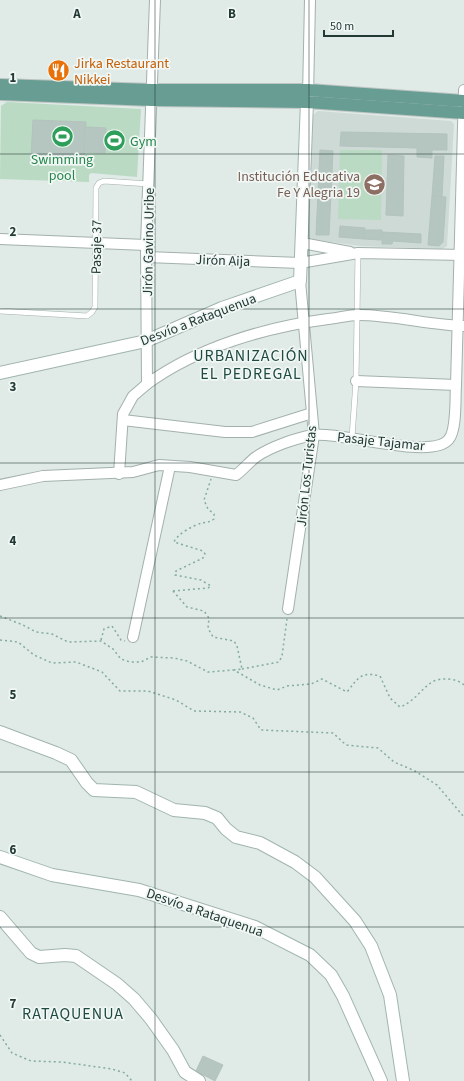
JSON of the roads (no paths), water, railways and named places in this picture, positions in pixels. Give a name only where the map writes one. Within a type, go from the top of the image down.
[{"type":"main road","points":[[0,85],[152,95]]},
{"type":"main road","points":[[0,94],[308,96],[464,107]]},
{"type":"street","name":"Jirón Gavino Uribe","points":[[147,384],[146,245],[155,0]]},
{"type":"street","points":[[308,96],[310,0]]},
{"type":"street","points":[[356,381],[456,385],[460,326],[462,255],[464,90]]},
{"type":"street","name":"Jirón Los Turistas","points":[[288,609],[314,435],[300,281],[308,96]]},
{"type":"street","points":[[0,239],[146,245]]},
{"type":"street","points":[[302,243],[358,253],[462,255]]},
{"type":"street","name":"Jirón Aija","points":[[146,256],[300,263],[358,253]]},
{"type":"street","name":"Desvío a Rataquenua","points":[[0,373],[146,341],[222,308],[300,281]]},
{"type":"street","points":[[119,474],[123,414],[133,396],[163,373],[205,353],[240,339],[304,322],[358,315],[460,326]]},
{"type":"street","name":"Pasaje Tajamar","points":[[0,485],[44,476],[119,474],[159,465],[236,475],[255,457],[270,448],[314,435],[352,437],[410,447],[439,447],[450,439],[453,428],[456,385]]},
{"type":"street","points":[[123,420],[225,432],[252,432],[312,413]]},
{"type":"street","points":[[133,637],[170,466]]},
{"type":"street","points":[[0,732],[71,760],[87,783],[94,790],[136,792],[174,810],[205,813],[216,818],[236,837],[260,843],[295,862],[315,878],[355,921],[371,946],[390,995],[404,1081]]},
{"type":"street","name":"Desvío a Rataquenua","points":[[0,857],[52,875],[139,890],[255,927],[310,955],[331,975],[343,996],[381,1081]]},
{"type":"street","points":[[0,917],[31,953],[40,957],[65,955],[76,956],[116,984],[134,999],[151,1019],[173,1050],[186,1072],[199,1081]]},
{"type":"lane","name":"Pasaje 37","points":[[0,311],[87,316],[92,312],[95,307],[96,188],[99,183],[104,181],[149,184]]},
{"type":"lane","points":[[352,437],[356,381],[358,253]]},
{"type":"place","name":"Jirka Restaurant Nikkei","points":[[59,71]]},
{"type":"place","name":"Swimming pool","points":[[62,137]]},
{"type":"place","name":"Gym","points":[[114,141]]},
{"type":"place","name":"Institución Educativa Fe Y Alegria 19","points":[[375,184]]},
{"type":"district","name":"URBANIZACIÓN EL PEDREGAL","points":[[251,364]]},
{"type":"district","name":"RATAQUENUA","points":[[73,1013]]}]
